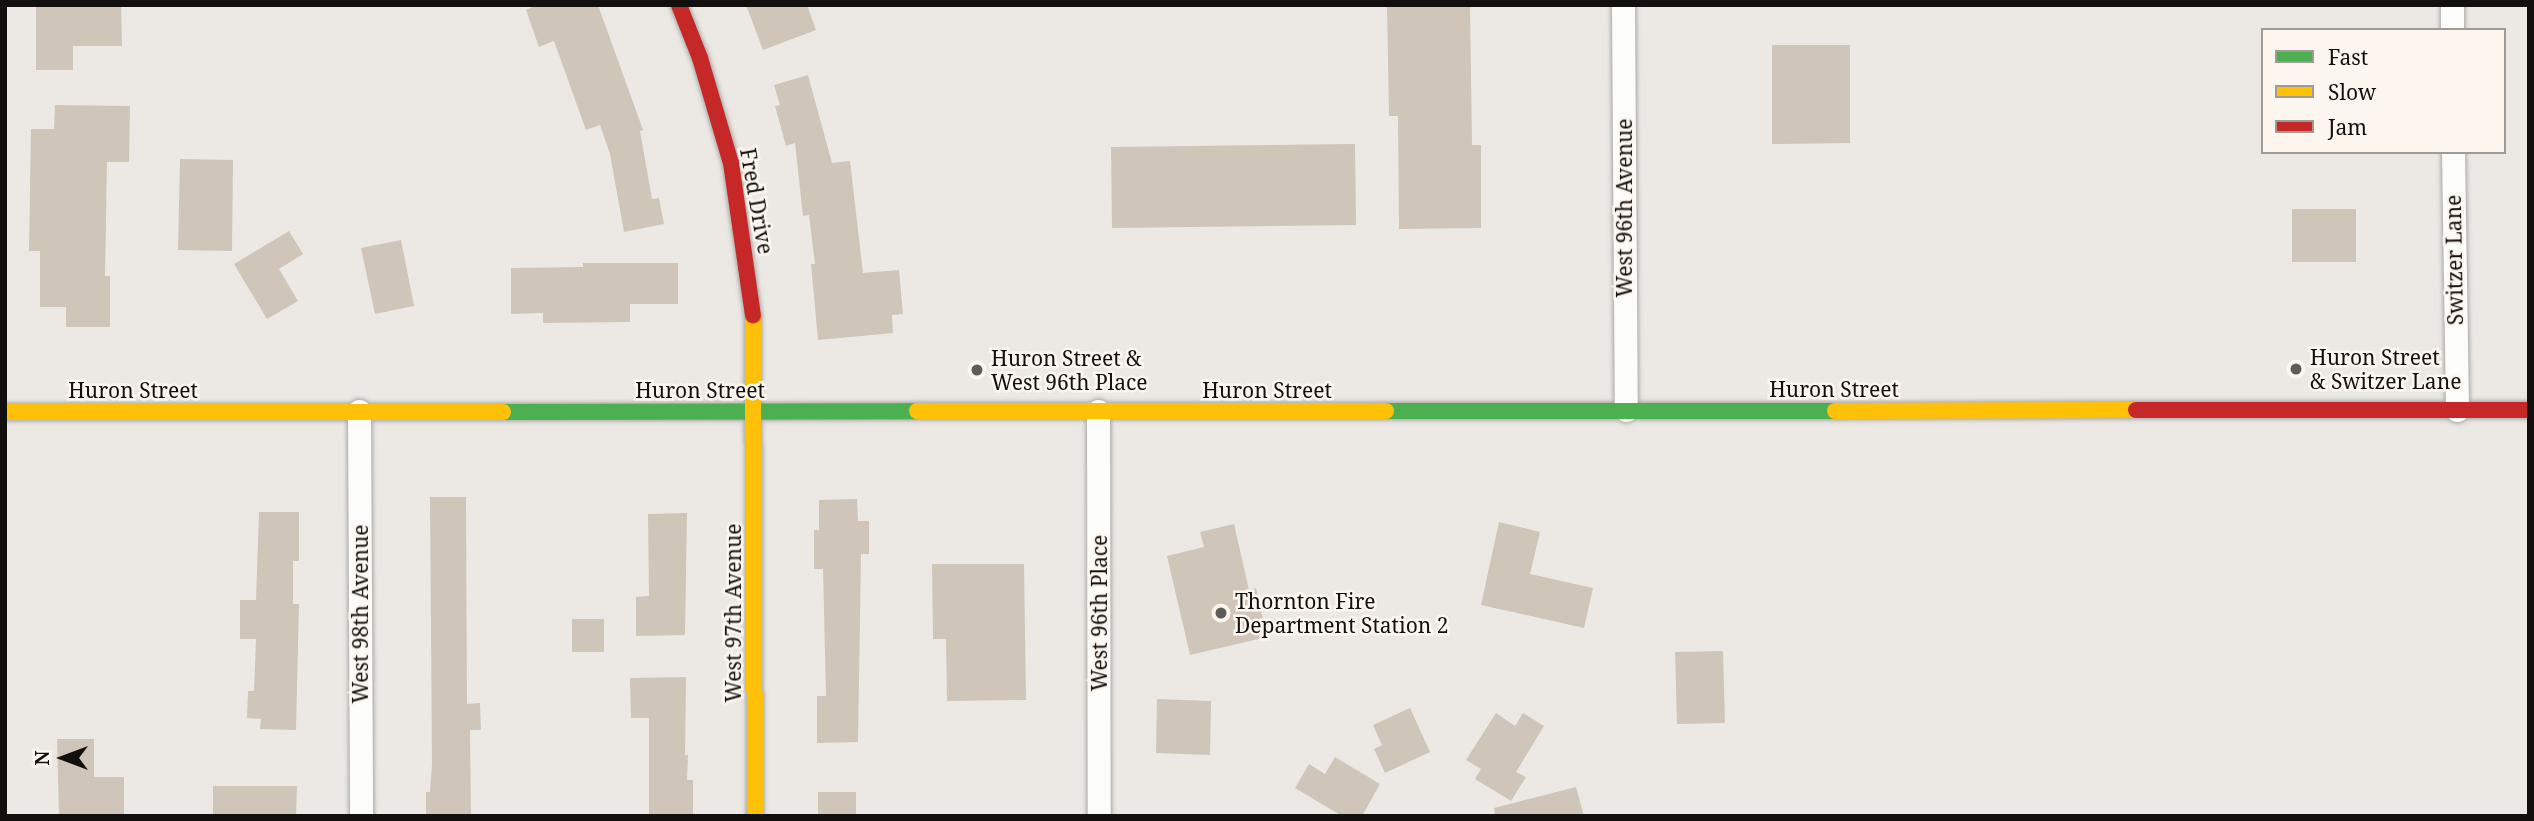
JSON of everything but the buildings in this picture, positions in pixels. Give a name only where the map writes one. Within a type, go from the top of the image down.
[{"type":"main road","name":"Fred Drive","points":[[679,5],[700,58],[731,163],[753,315],[754,411]]},
{"type":"main road","name":"Huron Street","points":[[5,412],[2529,410]]},
{"type":"main road","name":"West 97th Avenue","points":[[754,411],[755,816]]},
{"type":"street","name":"West 96th Avenue","points":[[1623,5],[1626,410]]},
{"type":"street","points":[[2452,5],[2452,28]]},
{"type":"street","name":"Switzer Lane","points":[[2453,154],[2457,410]]},
{"type":"street","name":"West 98th Avenue","points":[[359,411],[361,816]]},
{"type":"street","name":"West 96th Place","points":[[1098,411],[1099,816]]},
{"type":"traffic: fast","points":[[503,412],[917,411]]},
{"type":"traffic: fast","points":[[1386,411],[1835,411]]},
{"type":"traffic: slow","points":[[753,315],[755,816]]},
{"type":"traffic: slow","points":[[1835,411],[2136,410]]},
{"type":"traffic: slow","points":[[917,411],[1386,411]]},
{"type":"traffic: slow","points":[[5,412],[503,412]]},
{"type":"traffic: jam","points":[[679,5],[700,58],[731,163],[753,315]]},
{"type":"traffic: jam","points":[[2136,410],[2529,410]]},
{"type":"place","name":"Huron Street & Switzer Lane","points":[[2296,369]]},
{"type":"place","name":"Huron Street & West 96th Place","points":[[977,370]]},
{"type":"place","name":"Thornton Fire Department Station 2","points":[[1221,613]]}]
